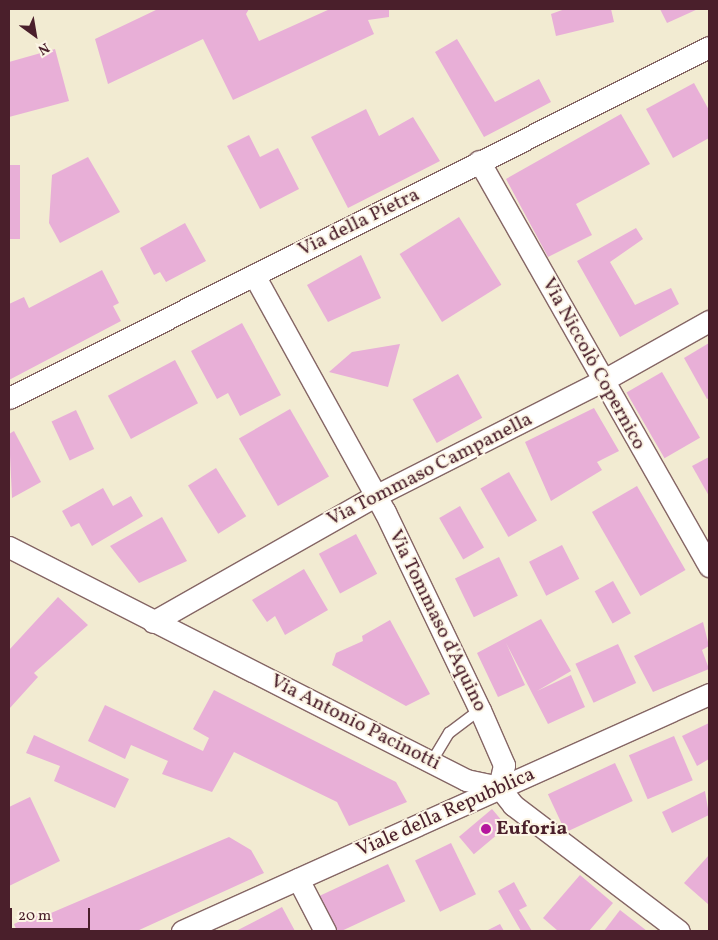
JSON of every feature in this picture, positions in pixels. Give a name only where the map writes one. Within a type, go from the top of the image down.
[{"type":"street","name":"Via della Pietra","points":[[9,398],[254,275],[369,221],[479,161],[709,47]]},
{"type":"street","name":"Via Niccolò Copernico","points":[[479,161],[602,381],[709,566]]},
{"type":"street","name":"Via Tommaso d'Aquino","points":[[254,275],[375,496],[480,710],[504,765],[499,787]]},
{"type":"street","name":"Via Tommaso Campanella","points":[[153,622],[375,496],[602,381],[709,321]]},
{"type":"street","name":"Via Antonio Pacinotti","points":[[9,547],[466,780],[499,787]]},
{"type":"street","name":"Viale della Repubblica","points":[[182,931],[709,694]]},
{"type":"street","points":[[499,787],[512,805],[678,931]]},
{"type":"street","points":[[298,879],[326,931]]},
{"type":"lane","points":[[432,761],[449,734],[480,710]]},
{"type":"building","points":[[158,9],[249,9],[246,14],[259,41],[330,9],[389,9],[389,17],[368,20],[374,34],[233,100],[203,39],[108,84],[95,39]]},
{"type":"building","points":[[565,9],[611,9],[614,22],[556,36],[551,14]]},
{"type":"building","points":[[660,9],[698,9],[667,23]]},
{"type":"building","points":[[457,39],[495,102],[539,79],[551,102],[484,137],[435,52]]},
{"type":"building","points":[[55,49],[69,101],[9,117],[9,62]]},
{"type":"building","points":[[694,83],[709,110],[709,138],[673,158],[646,109]]},
{"type":"building","points":[[366,109],[379,136],[413,117],[440,161],[348,208],[311,137]]},
{"type":"building","points":[[621,114],[650,164],[576,204],[592,235],[548,257],[506,179]]},
{"type":"building","points":[[249,135],[260,157],[278,148],[299,189],[260,209],[227,146]]},
{"type":"building","points":[[88,157],[120,212],[60,243],[49,223],[52,175]]},
{"type":"building","points":[[9,165],[20,165],[20,239],[9,239]]},
{"type":"building","points":[[459,217],[501,285],[442,322],[400,254]]},
{"type":"building","points":[[185,223],[206,261],[166,282],[160,272],[154,275],[140,248]]},
{"type":"building","points":[[636,228],[643,239],[610,262],[635,305],[671,288],[679,304],[620,337],[577,261]]},
{"type":"building","points":[[361,255],[381,298],[328,322],[307,285]]},
{"type":"building","points":[[102,270],[119,303],[113,306],[121,321],[9,380],[9,304],[24,297],[29,308]]},
{"type":"building","points":[[242,323],[281,395],[240,416],[228,393],[217,399],[191,351]]},
{"type":"building","points":[[709,343],[709,398],[707,399],[684,358]]},
{"type":"building","points":[[400,344],[388,387],[329,372],[352,352]]},
{"type":"building","points":[[175,360],[198,403],[131,439],[108,396]]},
{"type":"building","points":[[662,372],[700,438],[664,458],[626,392]]},
{"type":"building","points":[[458,374],[482,418],[437,443],[413,399]]},
{"type":"building","points":[[594,408],[619,451],[597,462],[602,470],[551,501],[525,442]]},
{"type":"building","points":[[290,409],[329,477],[278,506],[239,438]]},
{"type":"building","points":[[76,410],[94,449],[70,460],[52,421]]},
{"type":"building","points":[[14,431],[41,482],[12,498],[9,434]]},
{"type":"building","points":[[709,457],[709,496],[692,466]]},
{"type":"building","points":[[216,468],[246,516],[218,534],[188,485]]},
{"type":"building","points":[[509,472],[537,520],[508,537],[480,488]]},
{"type":"building","points":[[637,486],[686,570],[640,596],[592,512]]},
{"type":"building","points":[[103,488],[113,506],[131,496],[143,516],[92,546],[79,523],[71,527],[62,511]]},
{"type":"building","points":[[460,506],[484,548],[463,560],[439,518]]},
{"type":"building","points":[[162,517],[187,561],[139,583],[110,546]]},
{"type":"building","points":[[356,534],[377,574],[340,593],[319,554]]},
{"type":"building","points":[[562,545],[579,579],[546,596],[529,562]]},
{"type":"building","points":[[499,557],[518,596],[474,617],[455,578]]},
{"type":"building","points":[[304,569],[328,610],[285,635],[275,616],[267,622],[252,600]]},
{"type":"building","points":[[613,581],[631,613],[613,624],[595,591]]},
{"type":"building","points":[[58,597],[88,625],[34,673],[38,677],[9,709],[9,650]]},
{"type":"building","points":[[541,619],[571,671],[537,691],[571,675],[585,707],[548,724],[506,643],[525,685],[498,697],[477,653]]},
{"type":"building","points":[[390,620],[430,694],[406,706],[332,665],[336,653],[363,641],[362,636]]},
{"type":"building","points":[[703,622],[709,646],[702,650],[709,669],[653,692],[634,656]]},
{"type":"building","points":[[618,644],[636,683],[594,703],[575,664]]},
{"type":"building","points":[[214,690],[396,782],[407,802],[349,826],[337,802],[234,752],[212,792],[162,774],[168,761],[131,745],[125,759],[88,741],[105,705],[203,751],[209,738],[193,729]]},
{"type":"building","points":[[709,723],[709,759],[697,766],[682,736]]},
{"type":"building","points":[[34,735],[129,779],[115,808],[54,781],[60,766],[26,753]]},
{"type":"building","points":[[674,736],[693,780],[648,799],[629,755]]},
{"type":"building","points":[[615,763],[633,801],[566,832],[548,794]]},
{"type":"building","points":[[705,791],[709,815],[672,833],[662,812]]},
{"type":"building","points":[[30,797],[60,861],[9,886],[9,807]]},
{"type":"building","points":[[492,809],[507,827],[474,854],[459,837]]},
{"type":"building","points":[[229,837],[251,850],[264,873],[137,931],[17,931],[14,924],[42,911],[44,916]]},
{"type":"building","points":[[451,843],[476,894],[440,912],[415,861]]},
{"type":"building","points":[[709,855],[709,905],[684,883]]},
{"type":"building","points":[[388,864],[405,901],[341,931],[334,931],[318,897]]},
{"type":"building","points":[[580,875],[613,903],[589,931],[558,931],[543,918]]},
{"type":"building","points":[[514,882],[527,906],[519,910],[532,931],[521,931],[498,891]]},
{"type":"building","points":[[282,907],[295,931],[236,931],[269,914]]},
{"type":"building","points":[[620,910],[647,931],[604,931]]},
{"type":"building","points":[[500,924],[504,931],[486,931]]},
{"type":"place","name":"Euforia","points":[[486,829]]}]
